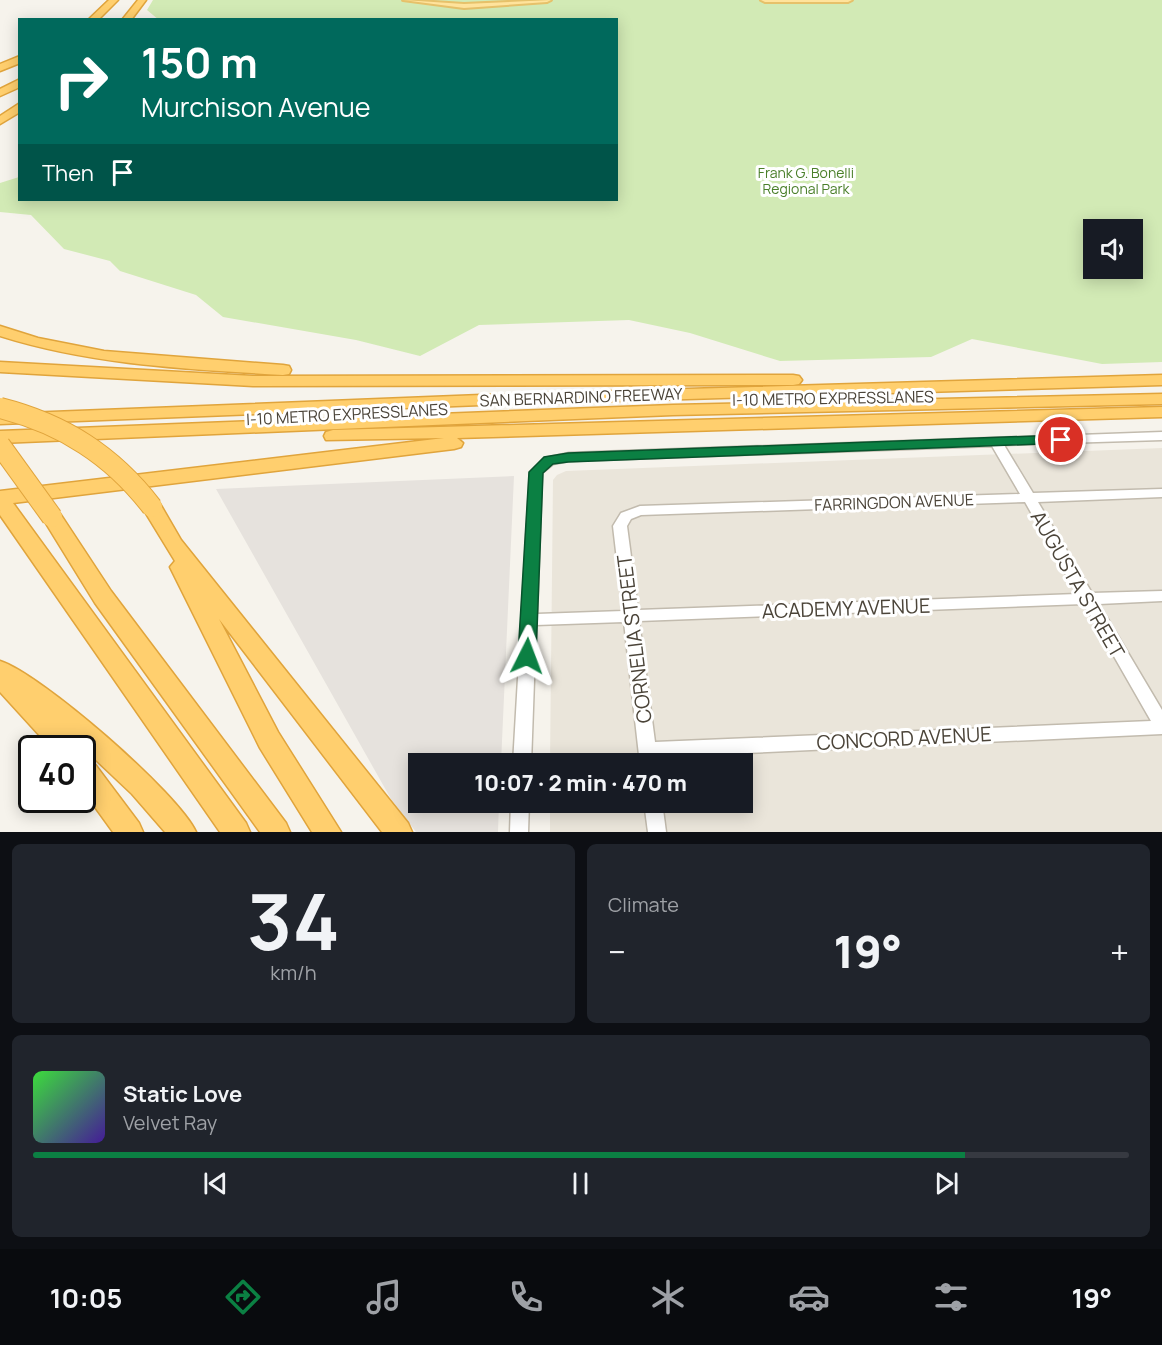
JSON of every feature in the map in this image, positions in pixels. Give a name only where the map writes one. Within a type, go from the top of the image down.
[{"type":"highway","points":[[94,18],[116,0]]},
{"type":"highway","points":[[107,18],[116,0]]},
{"type":"highway","points":[[128,18],[142,0]]},
{"type":"highway","points":[[0,68],[18,60]]},
{"type":"highway","points":[[0,88],[18,81]]},
{"type":"highway","points":[[0,93],[18,81]]},
{"type":"highway","points":[[0,105],[18,95]]},
{"type":"highway","points":[[0,121],[18,108]]},
{"type":"highway","points":[[0,331],[56,347],[106,355],[423,380]]},
{"type":"highway","points":[[0,367],[253,381],[828,380],[920,388]]},
{"type":"highway","name":"SAN BERNARDINO FREEWAY","points":[[0,419],[481,400],[1162,380]]},
{"type":"highway","name":"I-10 METRO EXPRESSLANES","points":[[0,428],[555,405],[1162,390]]},
{"type":"highway","name":"I-10 METRO EXPRESSLANES","points":[[3,445],[673,410],[1162,399]]},
{"type":"highway","points":[[0,408],[41,419],[90,445],[128,477],[152,507],[174,545],[398,832]]},
{"type":"highway","name":"SAN BERNARDINO FREEWAY","points":[[3,445],[1162,412]]},
{"type":"highway","points":[[236,832],[0,499],[456,443],[494,430]]},
{"type":"highway","points":[[3,445],[103,597],[276,832]]},
{"type":"highway","points":[[174,545],[182,571],[269,740],[327,832]]},
{"type":"highway","points":[[0,670],[80,729],[122,765],[182,832]]},
{"type":"highway","points":[[0,675],[11,690],[54,735]]},
{"type":"highway","points":[[96,786],[129,832]]},
{"type":"main road","points":[[407,0],[464,6],[547,0]]},
{"type":"main road","points":[[765,0],[848,0]]},
{"type":"street","points":[[523,753],[536,472],[549,461],[568,457],[1162,436]]},
{"type":"street","name":"AUGUSTA STREET","points":[[996,441],[1162,726]]},
{"type":"street","name":"FARRINGDON AVENUE","points":[[626,516],[640,511],[1162,493]]},
{"type":"street","name":"CORNELIA STREET","points":[[626,516],[620,526],[648,753]]},
{"type":"street","name":"ACADEMY AVENUE","points":[[529,620],[1162,596]]},
{"type":"street","name":"CONCORD AVENUE","points":[[714,753],[1162,726]]},
{"type":"street","points":[[519,832],[520,813]]},
{"type":"street","points":[[654,813],[657,832]]},
{"type":"shaded area","points":[[1162,448],[1162,832],[550,832],[550,813],[753,813],[753,753],[550,753],[553,480],[557,475],[566,471]]},
{"type":"shaded area","points":[[514,476],[501,753],[408,753],[408,813],[499,813],[498,832],[416,832],[391,799],[216,489]]},
{"type":"green space","name":"Frank G. Bonelli Regional Park","points":[[153,0],[1162,0],[1162,362],[1102,364],[972,339],[931,357],[780,361],[690,333],[629,320],[479,325],[420,356],[356,340],[223,317],[196,295],[120,271],[110,261],[64,249],[31,215],[0,212],[0,183],[18,177],[18,201],[618,201],[618,18],[157,18],[147,10]]},
{"type":"route","points":[[527,656],[536,472],[549,461],[568,457],[1061,440]]}]
